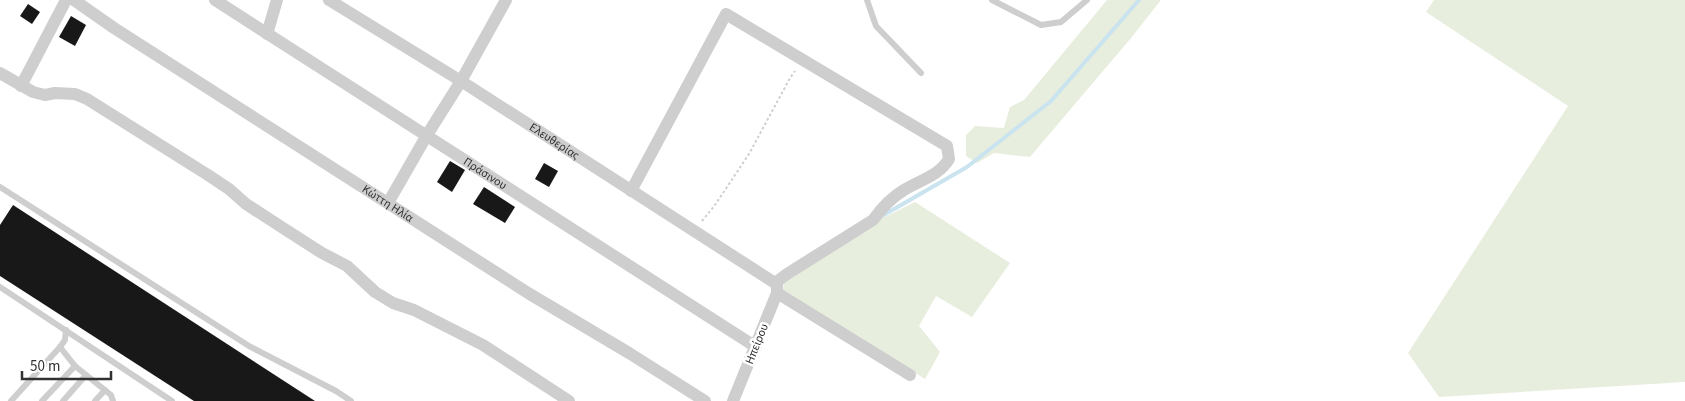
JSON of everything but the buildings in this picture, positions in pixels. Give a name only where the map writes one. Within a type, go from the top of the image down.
[{"type":"street","points":[[21,86],[66,0]]},
{"type":"street","name":"Κώττη Ηλία","points":[[74,0],[114,28],[528,293],[705,401]]},
{"type":"street","name":"Πράσινου","points":[[215,0],[427,135],[541,211],[756,347]]},
{"type":"street","points":[[267,34],[277,0]]},
{"type":"street","name":"Ελευθερίας","points":[[329,0],[461,81],[694,230],[777,288],[910,375]]},
{"type":"street","points":[[388,203],[461,81],[506,0]]},
{"type":"street","points":[[631,191],[726,14],[947,146],[949,159],[944,167],[935,174],[902,191],[873,220],[787,274],[777,288]]},
{"type":"street","points":[[0,73],[33,92],[45,95],[55,93],[75,94],[87,99],[208,175],[229,189],[246,204],[298,238],[347,266],[375,292],[483,345],[569,401]]},
{"type":"street","name":"Ηπείρου","points":[[733,401],[756,347],[777,288]]},
{"type":"lane","points":[[867,0],[876,26],[921,73]]},
{"type":"lane","points":[[992,0],[1041,25],[1061,22],[1088,0]]},
{"type":"lane","points":[[0,187],[249,346],[336,391],[351,401]]},
{"type":"lane","points":[[0,287],[172,401]]},
{"type":"lane","points":[[11,401],[60,347],[65,340],[66,330]]},
{"type":"lane","points":[[60,347],[75,366],[111,395],[113,401]]},
{"type":"lane","points":[[42,401],[75,366]]},
{"type":"lane","points":[[63,401],[86,375]]},
{"type":"lane","points":[[95,401],[105,390]]},
{"type":"path","points":[[694,230],[715,205],[750,154],[790,78],[804,61]]},
{"type":"green space","points":[[1107,0],[1161,0],[1030,157],[994,153],[977,163],[966,156],[966,135],[975,126],[1004,128],[1010,107],[1024,100]]},
{"type":"green space","points":[[1434,0],[1685,0],[1685,382],[1439,397],[1408,353],[1568,106],[1426,12]]},
{"type":"green space","points":[[915,202],[1010,263],[972,317],[936,296],[919,326],[940,352],[925,379],[783,292],[784,278],[875,222]]},
{"type":"waterway","points":[[882,216],[967,167],[1051,101],[1139,0]]}]
